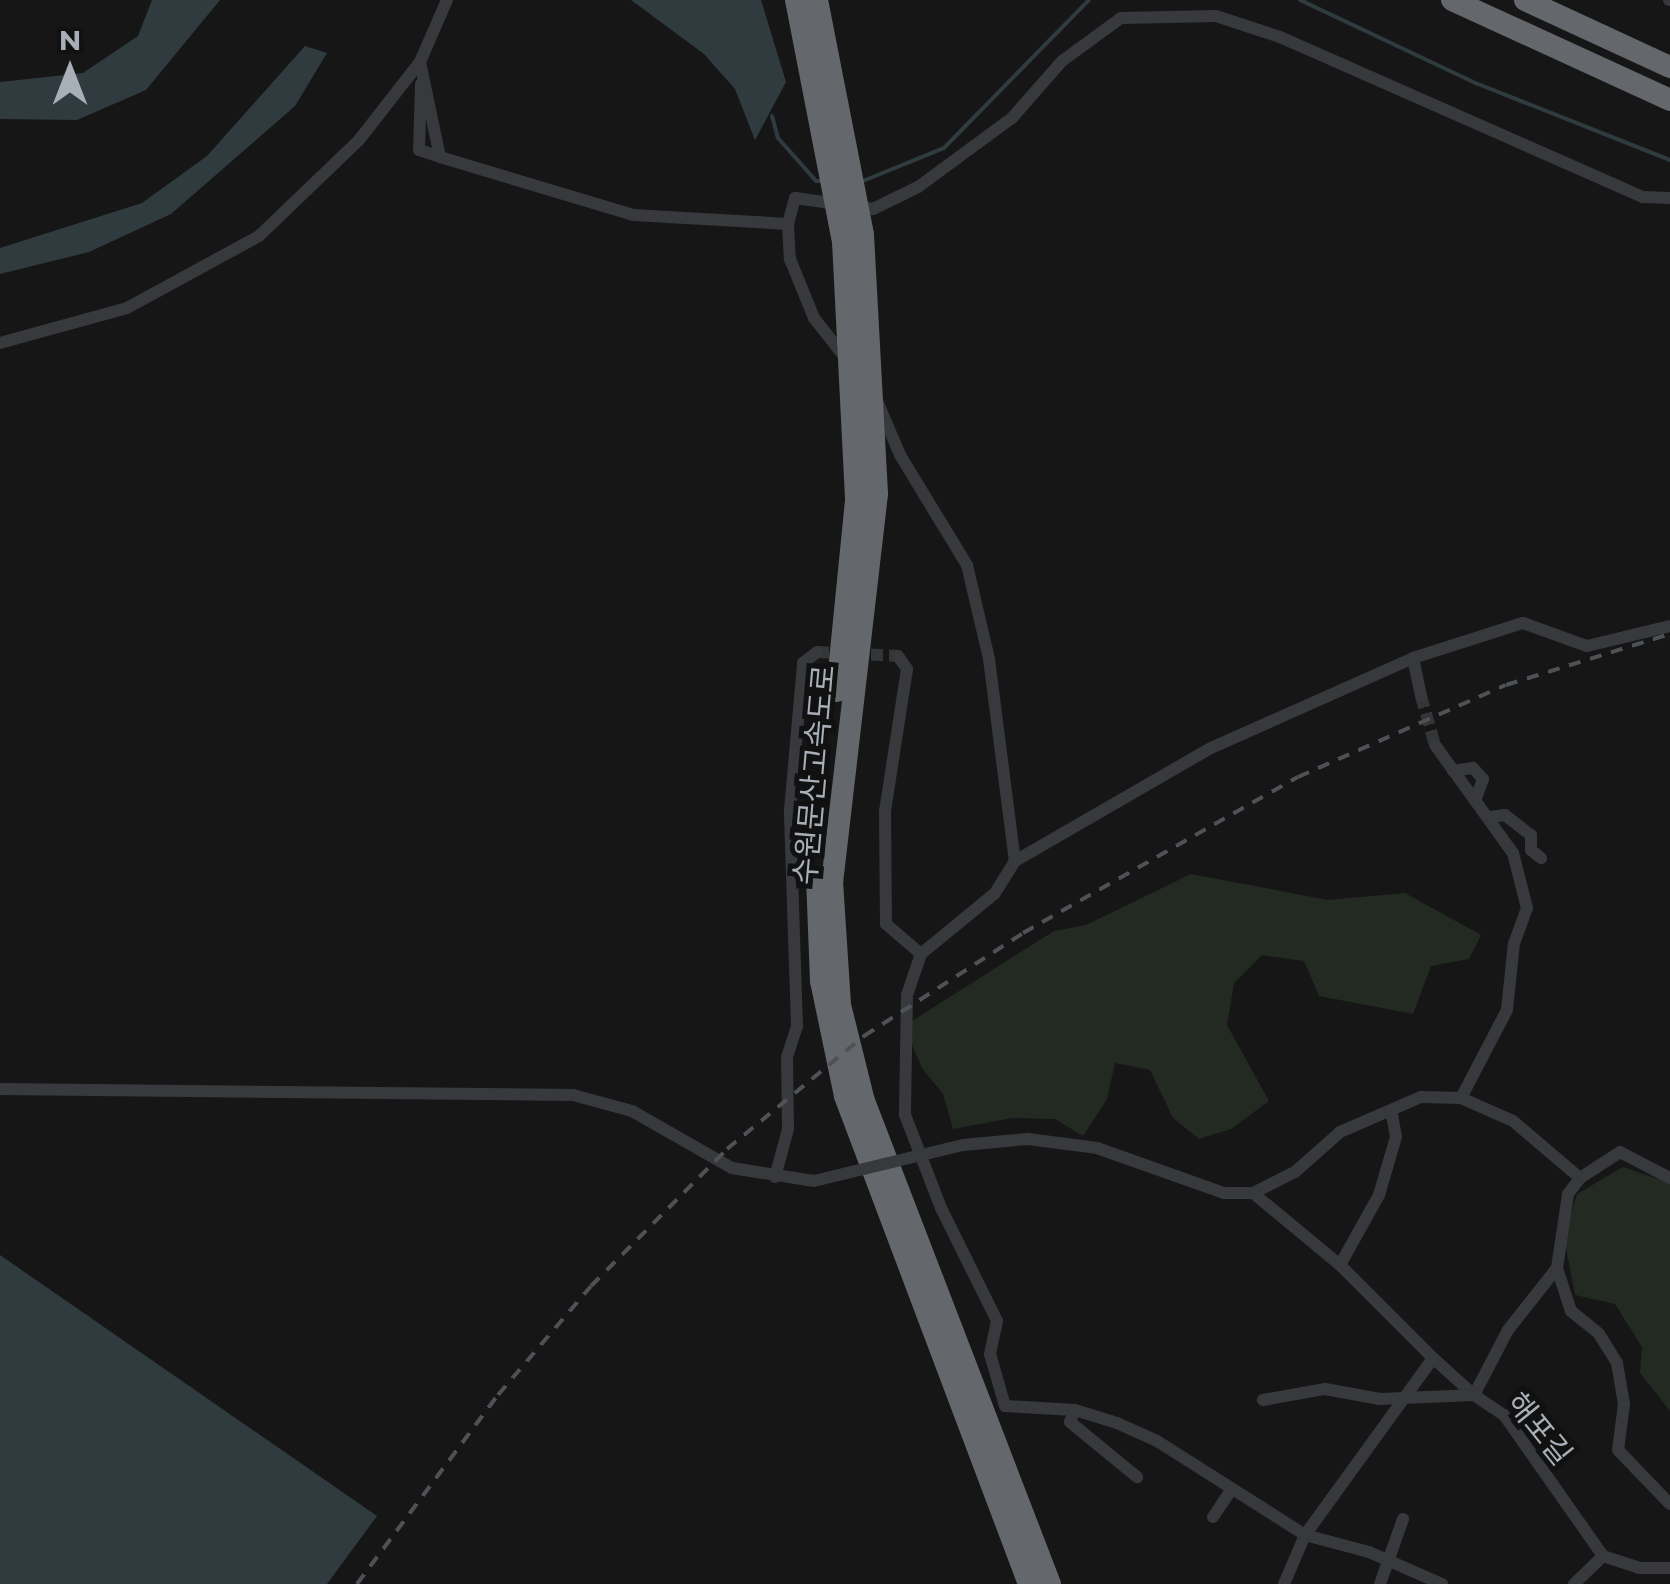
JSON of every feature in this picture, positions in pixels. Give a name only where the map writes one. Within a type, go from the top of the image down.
[{"type":"highway","name":"수원문산고속도로","points":[[796,0],[843,241],[866,497],[817,882],[821,981],[845,1096],[1029,1584]]},
{"type":"highway","name":"수원문산고속도로","points":[[817,0],[863,236],[866,497],[832,881],[840,1004],[870,1118],[1050,1584]]},
{"type":"highway","points":[[1452,0],[1670,100]]},
{"type":"highway","points":[[1525,0],[1670,67]]},
{"type":"street","points":[[0,342],[128,308],[258,236],[359,140],[420,62],[446,0]]},
{"type":"street","points":[[1014,861],[989,659],[966,565],[900,456],[886,410],[814,318],[790,259],[788,224],[795,198],[873,210],[918,187],[1012,118],[1090,38],[1122,18],[1160,7],[1216,16],[1280,37],[1643,197],[1670,198]]},
{"type":"street","points":[[420,62],[440,157]]},
{"type":"street","points":[[420,62],[418,150],[633,214],[788,224]]},
{"type":"street","points":[[1442,1584],[1390,1561],[1305,1534],[1157,1441],[1075,1410],[1005,1406],[990,1354],[997,1322],[941,1208],[905,1114],[907,995],[921,954],[994,894],[1014,861],[1211,748],[1412,658],[1522,622],[1586,646],[1670,626]]},
{"type":"street","points":[[775,1176],[788,1130],[787,1056],[797,1026],[788,924],[790,810],[803,663],[816,652]]},
{"type":"street","points":[[898,656],[907,669],[885,811],[886,924],[921,954]]},
{"type":"street","points":[[1412,658],[1422,696]]},
{"type":"street","points":[[1435,744],[1514,853],[1527,908],[1514,943],[1507,1010],[1461,1098]]},
{"type":"street","points":[[1491,817],[1505,815],[1531,835],[1530,850],[1541,858]]},
{"type":"street","points":[[0,1088],[572,1095],[632,1111],[732,1168],[775,1176],[814,1181],[963,1145],[1028,1139],[1097,1148],[1224,1193],[1253,1193],[1295,1172],[1340,1132],[1421,1096],[1461,1098],[1513,1121],[1580,1178]]},
{"type":"street","points":[[1340,1265],[1379,1195],[1396,1137],[1391,1110]]},
{"type":"street","points":[[1253,1193],[1340,1265],[1474,1394],[1508,1330],[1557,1268],[1568,1194],[1580,1178],[1620,1152],[1670,1178]]},
{"type":"street","name":"해포길","points":[[1557,1268],[1571,1310],[1599,1334],[1617,1364],[1624,1404],[1618,1450],[1670,1504]]},
{"type":"street","points":[[1284,1584],[1305,1534],[1433,1358]]},
{"type":"street","name":"해포길","points":[[1263,1400],[1325,1389],[1404,1398],[1474,1394],[1504,1415],[1602,1556]]},
{"type":"street","points":[[1075,1410],[1070,1422],[1137,1477]]},
{"type":"street","points":[[1213,1516],[1231,1490]]},
{"type":"street","points":[[1380,1584],[1404,1518]]},
{"type":"street","points":[[1574,1584],[1602,1556],[1639,1568],[1670,1568]]},
{"type":"shaded area","points":[[152,0],[220,0],[146,90],[77,120],[0,119],[0,82],[83,73],[138,36]]},
{"type":"shaded area","points":[[631,0],[761,0],[786,82],[755,140],[735,89],[704,54]]},
{"type":"shaded area","points":[[305,46],[327,53],[295,106],[171,214],[89,252],[0,274],[0,248],[142,203],[207,156]]},
{"type":"shaded area","points":[[1191,874],[1328,900],[1405,893],[1481,935],[1469,959],[1431,966],[1413,1014],[1319,996],[1304,961],[1262,955],[1234,983],[1227,1025],[1269,1101],[1231,1129],[1199,1139],[1173,1118],[1150,1070],[1115,1063],[1107,1099],[1083,1136],[1055,1119],[1012,1118],[953,1129],[943,1094],[922,1068],[904,1026],[1054,931],[1086,925]]},
{"type":"shaded area","points":[[1623,1167],[1670,1183],[1670,1411],[1640,1373],[1642,1347],[1615,1304],[1575,1295],[1564,1238],[1577,1194]]},
{"type":"shaded area","points":[[0,1255],[377,1516],[327,1584],[0,1584]]},
{"type":"waterway","points":[[863,181],[944,148],[1089,0]]},
{"type":"waterway","points":[[1300,0],[1478,84],[1670,160]]},
{"type":"waterway","points":[[772,116],[778,138],[816,181],[824,181]]},
{"type":"tunnel","points":[[817,652],[898,656]]},
{"type":"tunnel","points":[[1421,696],[1435,745]]},
{"type":"railway","points":[[357,1584],[498,1395],[591,1286],[727,1149],[864,1036],[1023,933],[1298,777],[1506,685],[1670,634]]}]
